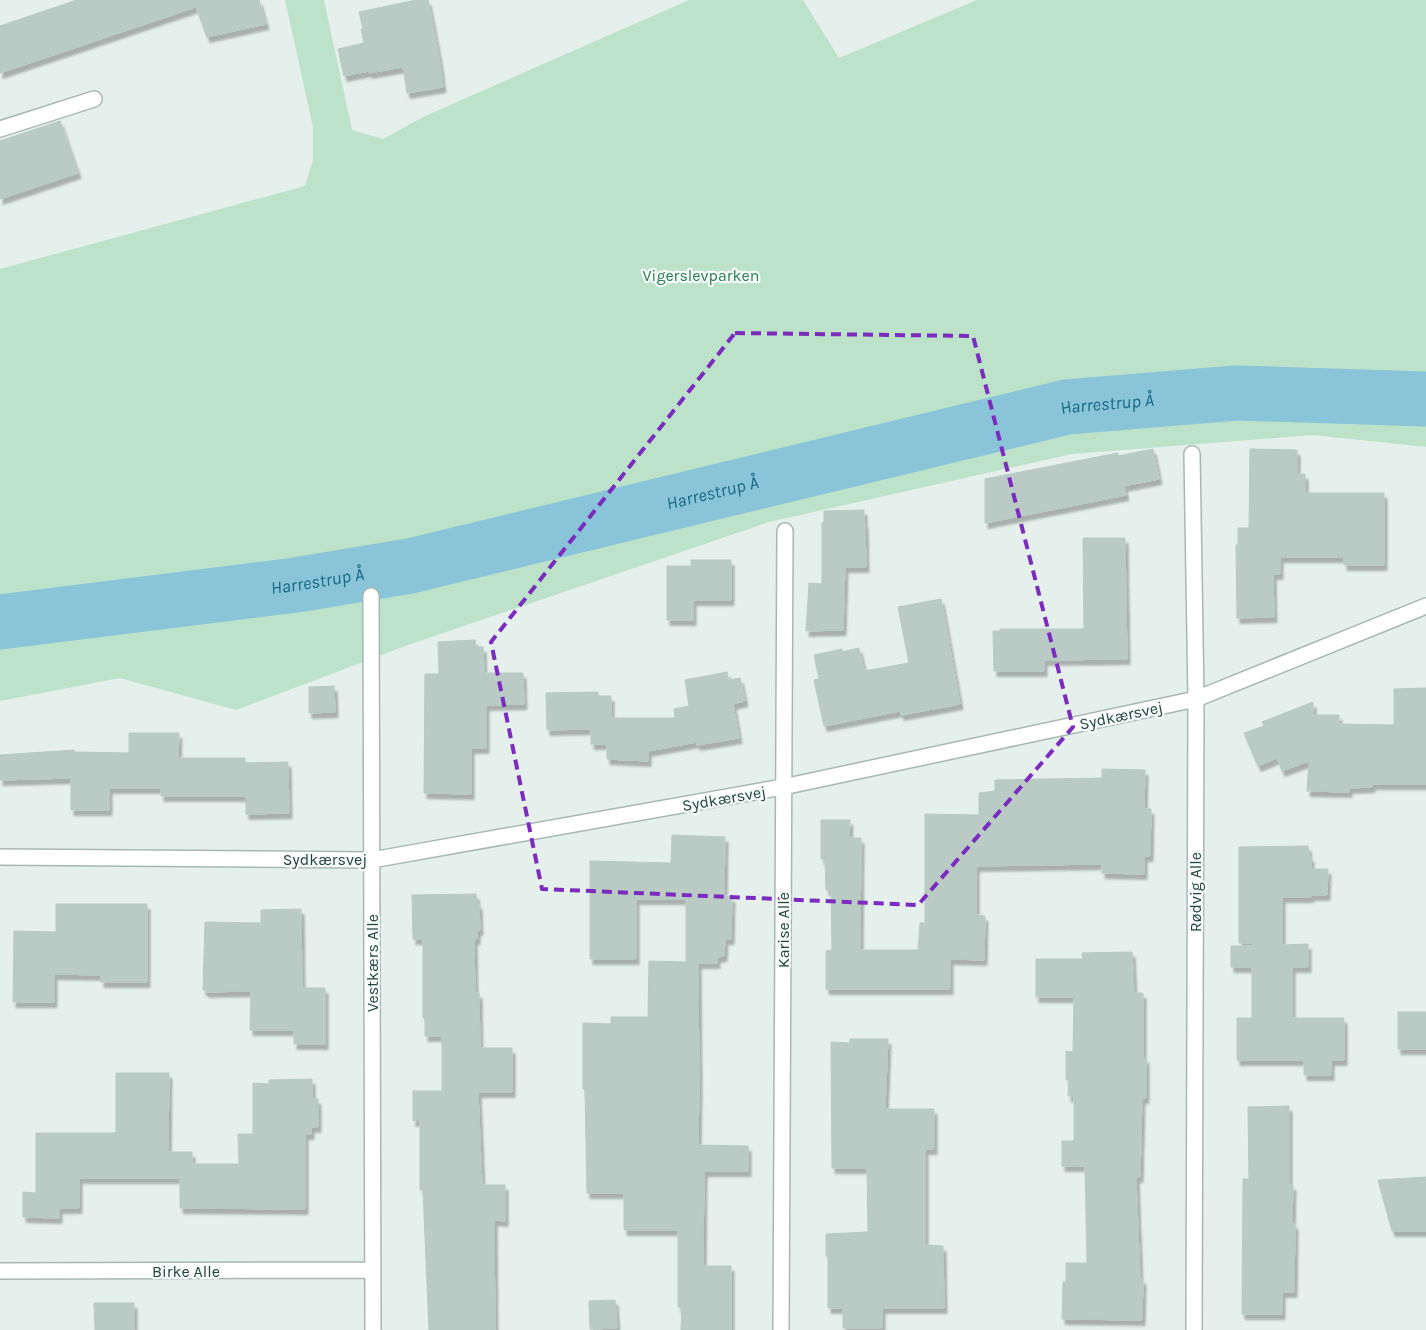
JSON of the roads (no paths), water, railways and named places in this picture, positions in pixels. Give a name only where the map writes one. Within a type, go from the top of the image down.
[{"type":"street","points":[[0,129],[94,99]]},
{"type":"street","name":"Rødvig Alle","points":[[1192,454],[1196,698],[1194,1330]]},
{"type":"street","name":"Karise Alle","points":[[781,1330],[785,531]]},
{"type":"street","name":"Vestkærs Alle","points":[[370,596],[373,1330]]},
{"type":"street","name":"Sydkærsvej","points":[[0,857],[372,860],[783,787],[1196,698],[1426,606]]},
{"type":"street","name":"Birke Alle","points":[[0,1271],[373,1270]]},
{"type":"waterway","name":"Harrestrup Å","points":[[0,622],[296,585],[410,566],[1067,407],[1236,393],[1426,399]]},
{"type":"park label","name":"Vigerslevparken","points":[[701,275]]}]
